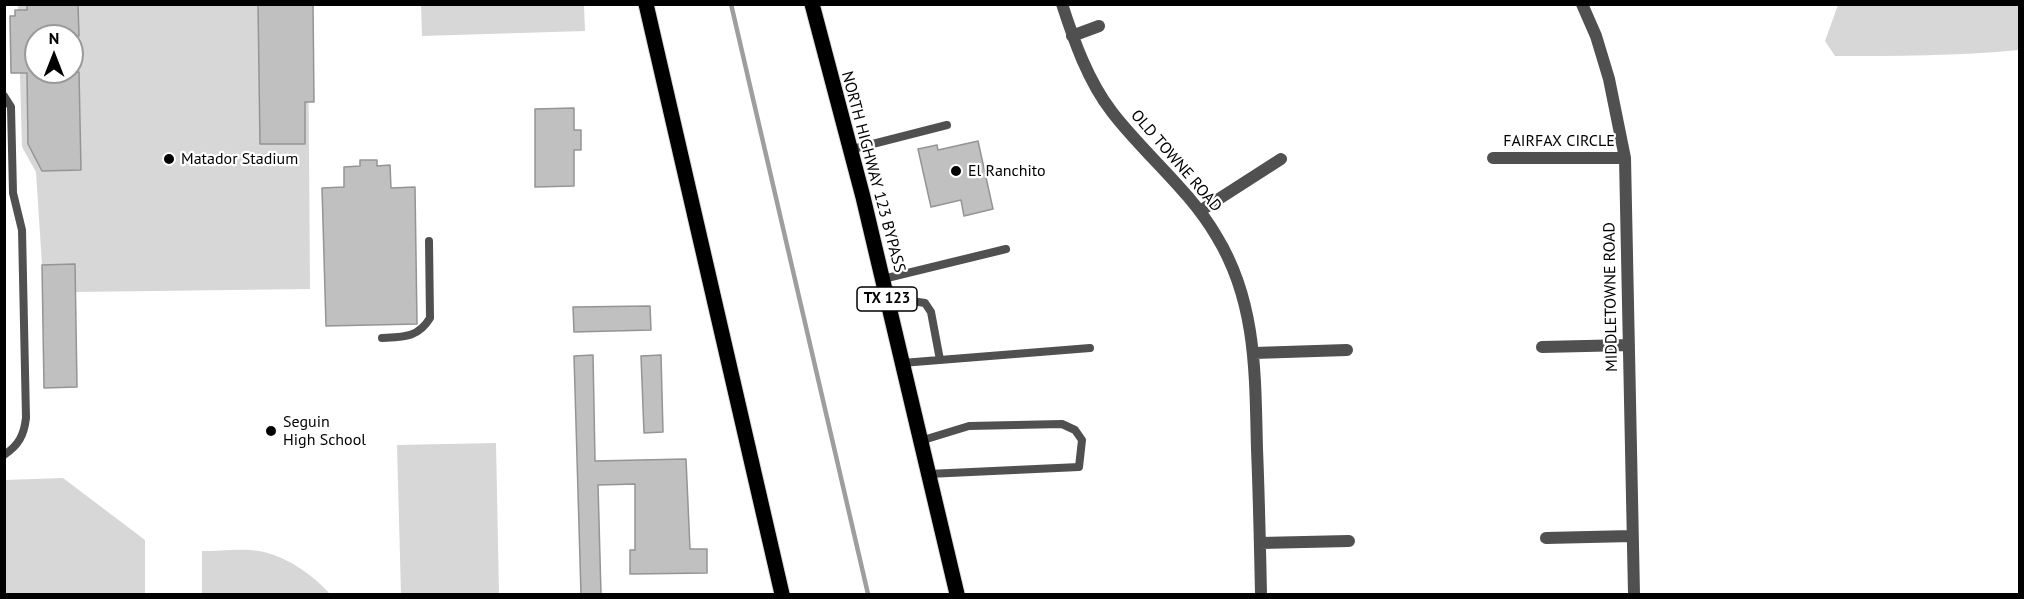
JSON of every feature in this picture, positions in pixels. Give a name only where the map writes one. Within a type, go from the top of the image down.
[{"type":"main road","points":[[646,4],[782,594]]},
{"type":"main road","name":"NORTH HIGHWAY 123 BYPASS","points":[[812,4],[883,279],[957,594]]},
{"type":"street","name":"OLD TOWNE ROAD","points":[[1062,4],[1072,36],[1087,69],[1111,111],[1200,211],[1234,268],[1245,305],[1254,353],[1261,594]]},
{"type":"street","name":"MIDDLETOWNE ROAD","points":[[1582,4],[1596,36],[1609,79],[1625,158],[1635,594]]},
{"type":"street","points":[[1072,36],[1099,26]]},
{"type":"street","name":"FAIRFAX CIRCLE","points":[[1494,158],[1625,158]]},
{"type":"street","points":[[1200,211],[1281,159]]},
{"type":"street","points":[[1542,347],[1629,345]]},
{"type":"street","points":[[1254,353],[1347,350]]},
{"type":"street","points":[[1546,538],[1632,536]]},
{"type":"street","points":[[1260,543],[1349,542]]},
{"type":"lane","points":[[4,96],[11,107],[14,193],[22,230],[26,418],[21,440],[4,455]]},
{"type":"lane","points":[[849,150],[947,125]]},
{"type":"lane","points":[[382,338],[415,335],[424,328],[430,318],[429,241]]},
{"type":"lane","points":[[883,279],[1006,249]]},
{"type":"lane","points":[[888,304],[912,301],[925,303],[931,312],[940,360]]},
{"type":"lane","points":[[902,363],[1090,348]]},
{"type":"lane","points":[[920,441],[969,426],[1062,424],[1075,430],[1082,440],[1079,467],[928,474]]},
{"type":"shaded area","name":"Matador Stadium","points":[[18,5],[308,5],[310,289],[75,292],[75,264],[42,265],[36,172],[22,147]]},
{"type":"shaded area","points":[[421,5],[584,5],[585,31],[422,36]]},
{"type":"shaded area","points":[[1838,5],[2019,5],[2019,50],[1950,55],[1835,56],[1825,41]]},
{"type":"shaded area","points":[[496,443],[499,594],[401,594],[397,445]]},
{"type":"shaded area","points":[[63,478],[145,540],[145,594],[5,594],[5,480]]},
{"type":"shaded area","points":[[245,550],[269,553],[298,567],[330,594],[202,594],[202,551]]},
{"type":"building","points":[[27,4],[78,4],[79,24],[24,24],[24,73],[11,73],[10,16],[15,16],[15,10],[27,10]]},
{"type":"building","points":[[258,4],[313,4],[314,102],[305,102],[305,144],[260,144]]},
{"type":"building","points":[[27,84],[79,84],[81,170],[42,171],[28,144]]},
{"type":"building","points":[[574,108],[574,130],[581,130],[581,150],[574,150],[574,186],[535,187],[535,109]]},
{"type":"building","name":"El Ranchito","points":[[978,141],[993,209],[964,216],[961,200],[931,207],[918,149],[937,145],[938,150]]},
{"type":"building","points":[[360,160],[377,160],[377,166],[390,165],[391,188],[415,187],[417,324],[326,326],[322,188],[344,187],[344,167],[360,166]]},
{"type":"building","points":[[75,264],[77,387],[44,388],[42,265]]},
{"type":"building","points":[[650,306],[651,330],[574,332],[573,307]]},
{"type":"building","points":[[593,355],[595,461],[686,459],[690,549],[707,549],[707,573],[630,574],[630,550],[635,550],[635,484],[598,485],[601,594],[581,594],[574,356]]},
{"type":"building","points":[[661,355],[663,432],[644,433],[641,356]]},
{"type":"waterway","points":[[731,4],[868,594]]},
{"type":"place","name":"Matador Stadium","points":[[169,159]]},
{"type":"place","name":"El Ranchito","points":[[956,171]]},
{"type":"place","name":"Seguin High School","points":[[271,431]]}]
